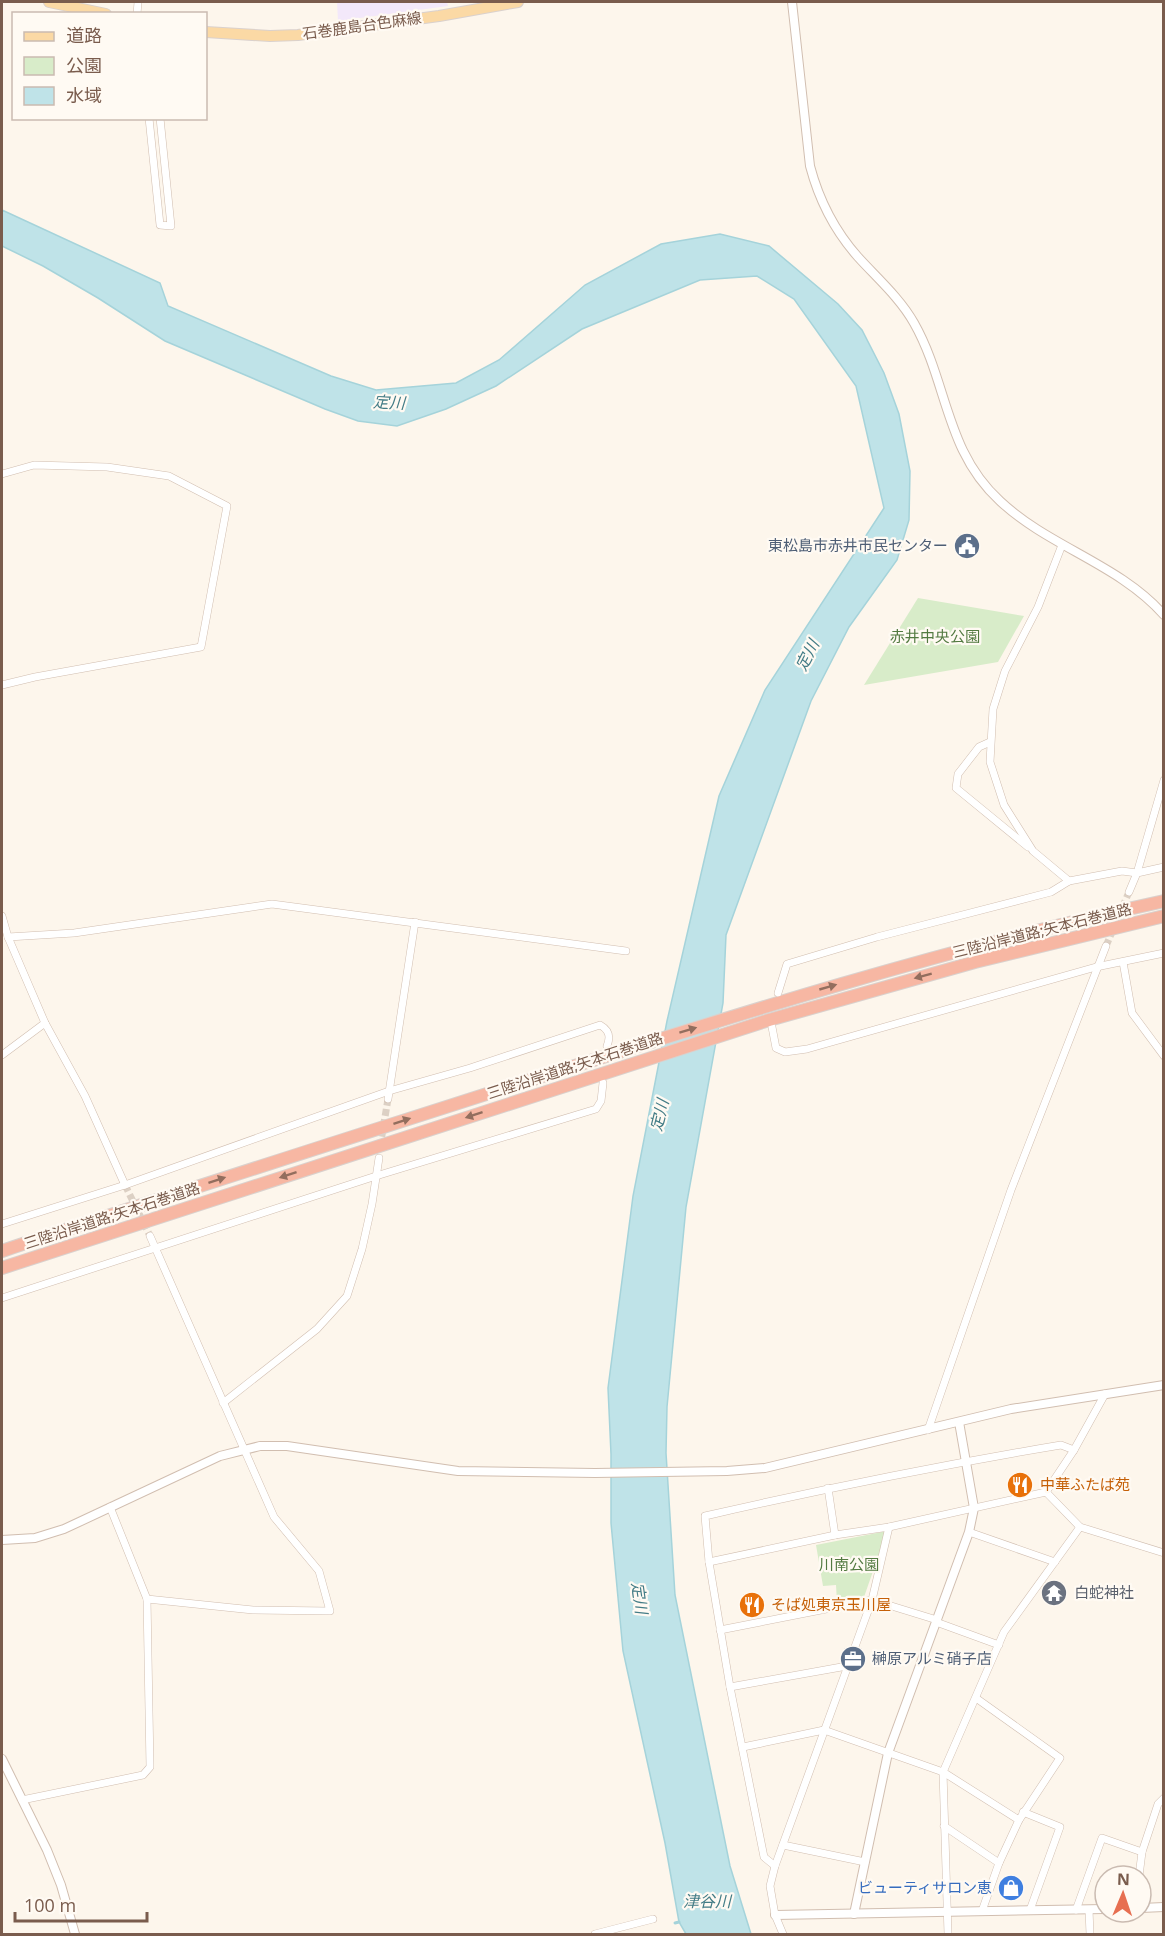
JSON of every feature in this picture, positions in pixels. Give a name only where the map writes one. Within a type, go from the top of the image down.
[{"type":"highway","name":"三陸沿岸道路;矢本石巻道路","points":[[2,1251],[609,1050],[775,998],[971,947],[1164,901]]},
{"type":"highway","name":"三陸沿岸道路;矢本石巻道路","points":[[2,1268],[609,1071],[975,962],[1164,916]]},
{"type":"main road","points":[[49,2],[96,12]]},
{"type":"main road","name":"石巻鹿島台色麻線","points":[[207,32],[270,36],[298,34],[439,16],[518,2]]},
{"type":"street","points":[[792,2],[810,166],[822,204],[834,226],[857,256],[912,320],[927,350],[960,449],[983,485],[1002,503],[1062,545],[1126,582],[1164,615]]},
{"type":"street","points":[[149,120],[160,225],[171,226],[160,120]]},
{"type":"street","points":[[2,474],[34,465],[107,467],[169,476],[227,506],[201,647],[2,685]]},
{"type":"street","points":[[1033,851],[1004,805],[990,762],[993,709],[1005,671],[1038,607],[1062,545]]},
{"type":"street","points":[[990,742],[979,747],[958,774],[956,788],[1069,881]]},
{"type":"street","points":[[1129,892],[1137,873],[1164,780]]},
{"type":"street","points":[[775,998],[787,964],[877,937],[1051,892],[1069,881],[1122,871],[1137,873],[1164,867]]},
{"type":"street","points":[[8,937],[74,933],[272,904],[626,951]]},
{"type":"street","points":[[2,916],[8,937],[45,1023],[85,1096],[125,1185]]},
{"type":"street","points":[[388,1095],[416,922]]},
{"type":"street","points":[[928,1430],[1011,1191],[1106,946]]},
{"type":"street","points":[[770,1024],[776,1048],[785,1052],[807,1049],[1096,967],[1164,953]]},
{"type":"street","points":[[1123,962],[1132,1013],[1164,1056]]},
{"type":"street","points":[[2,1055],[45,1023]]},
{"type":"street","points":[[2,1224],[125,1185],[600,1025],[608,1032],[609,1050]]},
{"type":"street","points":[[2,1298],[376,1176],[596,1109],[601,1101],[603,1083]]},
{"type":"street","points":[[223,1403],[317,1329],[346,1296],[362,1249],[379,1158]]},
{"type":"street","points":[[147,1599],[253,1610],[330,1611],[318,1571],[274,1517],[150,1236]]},
{"type":"street","points":[[2,1540],[21,1540],[49,1535],[220,1456],[260,1446],[286,1446],[458,1471],[596,1473],[727,1471],[765,1468],[1011,1409],[1164,1385]]},
{"type":"street","points":[[709,1562],[835,1535],[890,1527],[1046,1492],[1074,1449],[1105,1394]]},
{"type":"street","points":[[854,1914],[888,1753],[969,1532],[974,1508],[959,1422]]},
{"type":"street","points":[[776,1866],[764,1857],[720,1630],[709,1562],[705,1516],[828,1488],[966,1461],[1061,1445],[1074,1449]]},
{"type":"street","points":[[828,1488],[835,1535]]},
{"type":"street","points":[[1046,1492],[1080,1527],[1164,1553]]},
{"type":"street","points":[[22,1800],[143,1775],[150,1767],[147,1599],[110,1507]]},
{"type":"street","points":[[783,1935],[770,1886],[872,1599],[890,1527]]},
{"type":"street","points":[[948,1935],[943,1772],[1004,1632],[1080,1527]]},
{"type":"street","points":[[969,1532],[1055,1562]]},
{"type":"street","points":[[720,1630],[872,1599],[999,1645]]},
{"type":"street","points":[[730,1687],[847,1666]]},
{"type":"street","points":[[976,1698],[1060,1758],[1018,1820],[999,1863],[982,1911]]},
{"type":"street","points":[[743,1747],[824,1730],[943,1772],[1018,1820]]},
{"type":"street","points":[[2,1759],[48,1850],[75,1935]]},
{"type":"street","points":[[1140,1864],[1142,1852],[1158,1804],[1164,1798]]},
{"type":"street","points":[[1023,1812],[1060,1827],[1030,1910]]},
{"type":"street","points":[[944,1826],[999,1863]]},
{"type":"street","points":[[1076,1910],[1102,1838],[1142,1852]]},
{"type":"street","points":[[783,1845],[865,1862]]},
{"type":"street","points":[[1089,1910],[1090,1935]]},
{"type":"street","points":[[776,1915],[1093,1910]]},
{"type":"street","points":[[595,1935],[653,1919]]},
{"type":"shaded area","points":[[337,2],[447,2],[448,6],[338,21]]},
{"type":"green space","name":"赤井中央公園","points":[[918,598],[1024,616],[998,662],[864,685]]},
{"type":"green space","name":"川南公園","points":[[887,1531],[864,1597],[837,1602],[836,1585],[823,1586],[816,1545]]},
{"type":"water","points":[[2,210],[160,283],[168,306],[331,376],[376,390],[456,383],[499,360],[585,285],[661,244],[720,234],[769,246],[838,304],[862,330],[884,373],[899,414],[910,471],[909,520],[897,560],[849,627],[811,701],[726,935],[723,1003],[686,1207],[667,1407],[666,1453],[675,1595],[730,1866],[751,1934],[686,1934],[679,1922],[665,1843],[623,1651],[611,1523],[608,1388],[633,1196],[667,1021],[719,796],[765,690],[884,508],[856,386],[794,299],[757,276],[700,280],[582,329],[496,386],[446,409],[397,426],[358,421],[165,341],[98,298],[43,266],[2,246]]},
{"type":"waterway","points":[[675,1923],[679,1922]]},
{"type":"tunnel","points":[[1106,946],[1129,892]]},
{"type":"tunnel","points":[[380,1147],[388,1099]]},
{"type":"tunnel","points":[[125,1185],[150,1236]]},
{"type":"place","name":"東松島市赤井市民センター","points":[[967,546]]},
{"type":"place","name":"中華ふたば苑","points":[[1020,1485]]},
{"type":"place","name":"白蛇神社","points":[[1054,1593]]},
{"type":"place","name":"そば処東京玉川屋","points":[[752,1605]]},
{"type":"place","name":"榊原アルミ硝子店","points":[[853,1659]]},
{"type":"place","name":"ビューティサロン恵","points":[[1011,1888]]},
{"type":"water label","name":"定川","points":[[389,402]]},
{"type":"water label","name":"定川","points":[[807,655]]},
{"type":"water label","name":"定川","points":[[659,1115]]},
{"type":"water label","name":"定川","points":[[640,1598]]},
{"type":"water label","name":"津谷川","points":[[707,1901]]}]
